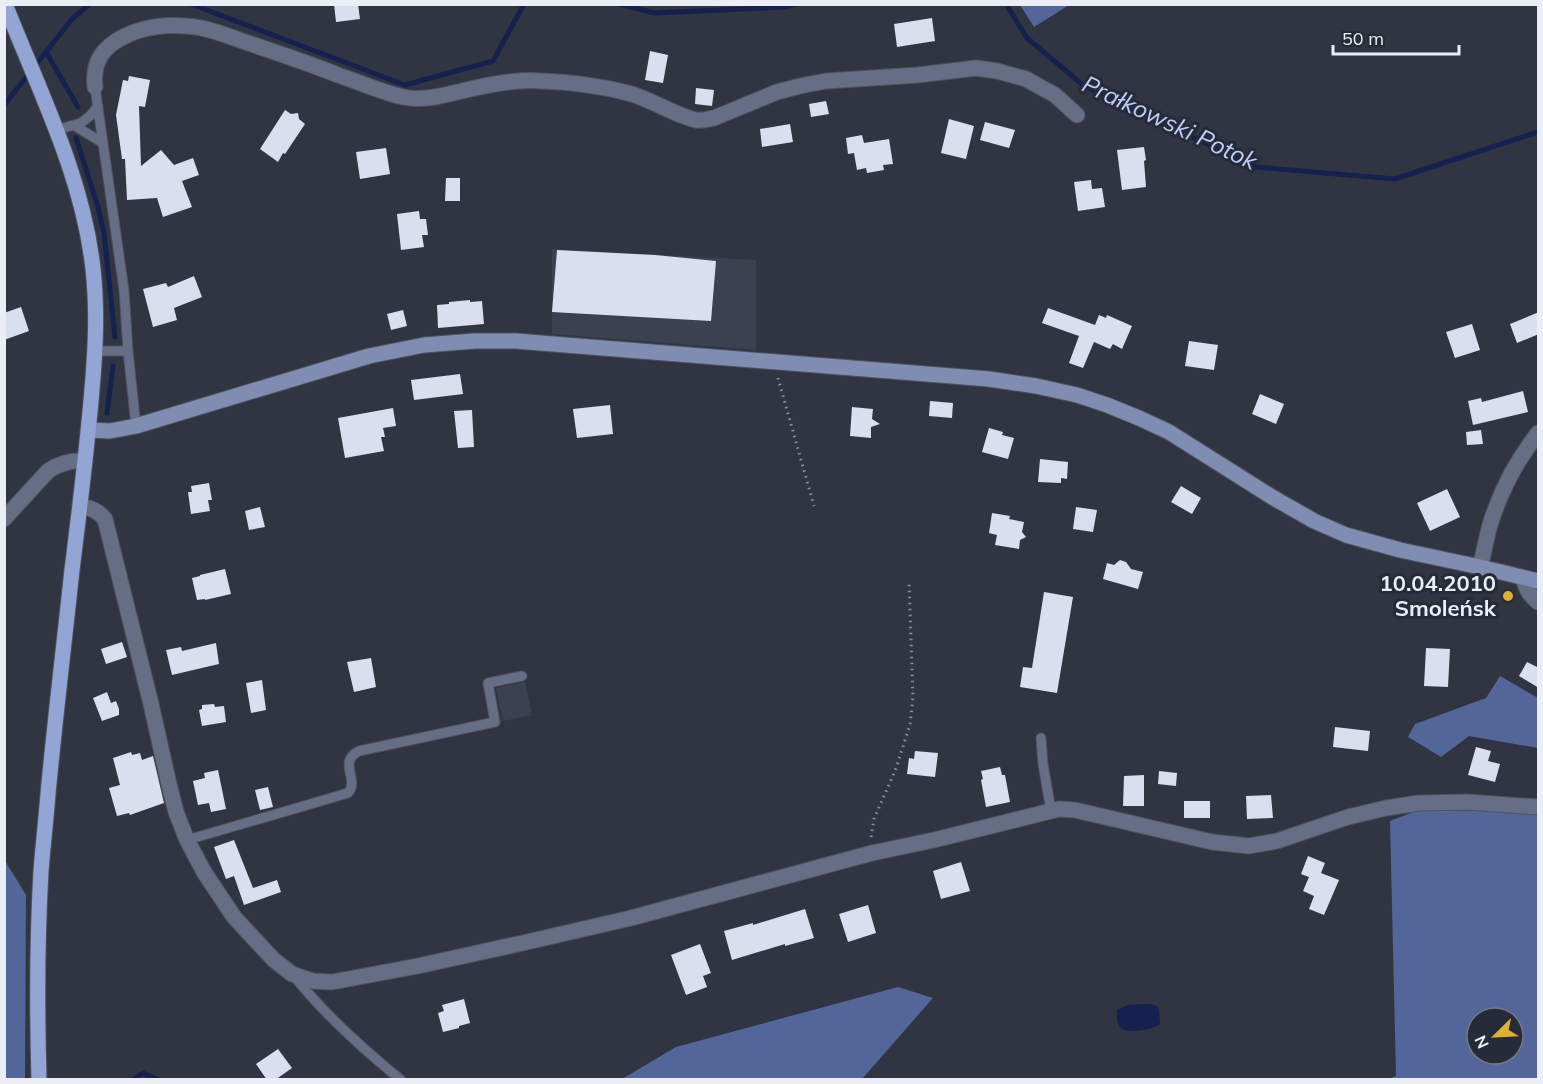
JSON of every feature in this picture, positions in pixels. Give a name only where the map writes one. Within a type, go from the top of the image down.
[{"type":"main road","points":[[5,4],[79,194],[90,242],[97,313],[96,351],[86,461],[41,870],[37,1004],[39,1080]]},
{"type":"street","points":[[95,87],[96,64],[109,46],[133,33],[171,25],[189,26],[220,33],[404,97],[431,98],[506,82],[542,80],[630,93],[696,120],[704,120],[777,92],[826,81],[918,75],[976,68],[1026,79],[1055,96],[1077,115]]},
{"type":"street","points":[[89,430],[136,426],[369,356],[414,347],[475,341],[516,341],[989,379],[1077,395],[1118,409],[1169,432],[1272,497],[1314,521],[1346,535],[1400,550],[1539,581]]},
{"type":"street","points":[[1480,567],[1499,499],[1513,472],[1539,434]]},
{"type":"street","points":[[4,519],[48,471],[73,460],[86,461]]},
{"type":"street","points":[[80,506],[92,508],[105,519],[152,704],[176,812],[188,840],[204,872],[234,917],[274,960],[292,974],[313,981],[332,982],[418,966],[631,918],[872,854],[1051,811],[1075,810],[1212,842],[1249,846],[1277,841],[1386,807],[1419,803],[1467,802],[1539,807]]},
{"type":"street","points":[[1523,578],[1527,590],[1539,602]]},
{"type":"lane","points":[[95,87],[124,290],[136,426]]},
{"type":"lane","points":[[56,130],[75,126],[87,119],[98,106]]},
{"type":"lane","points":[[75,126],[103,143]]},
{"type":"lane","points":[[96,351],[128,351]]},
{"type":"lane","points":[[188,840],[348,793],[352,786],[349,760],[354,753],[359,751],[495,722],[488,683],[522,676]]},
{"type":"lane","points":[[1041,738],[1051,811]]},
{"type":"lane","points":[[292,974],[313,1000],[401,1080]]},
{"type":"path","points":[[774,362],[814,506]]},
{"type":"path","points":[[872,854],[870,842],[874,819],[895,771],[910,726],[914,698],[909,582]]},
{"type":"shaded area","points":[[1020,5],[1069,5],[1034,27]]},
{"type":"shaded area","points":[[552,249],[756,260],[756,350],[552,334]]},
{"type":"shaded area","points":[[1500,676],[1538,698],[1538,748],[1469,736],[1441,757],[1408,737],[1415,724],[1486,698]]},
{"type":"shaded area","points":[[525,682],[532,715],[503,721],[496,688]]},
{"type":"shaded area","points":[[1421,809],[1538,813],[1538,1079],[1386,1080],[1396,1076],[1390,821]]},
{"type":"shaded area","points":[[4,859],[26,895],[25,1079],[5,1079]]},
{"type":"shaded area","points":[[898,987],[933,998],[862,1079],[622,1079],[676,1047]]},
{"type":"shaded area","points":[[1128,1005],[1155,1005],[1159,1009],[1160,1024],[1141,1030],[1121,1029],[1117,1021],[1117,1010]]},
{"type":"building","points":[[334,4],[358,4],[360,19],[336,22]]},
{"type":"building","points":[[932,18],[935,41],[897,47],[894,24]]},
{"type":"building","points":[[650,51],[668,55],[663,83],[645,80]]},
{"type":"building","points":[[129,76],[150,80],[145,107],[139,106],[141,166],[161,150],[174,165],[193,158],[199,175],[182,181],[192,207],[163,217],[157,198],[127,200],[125,159],[122,159],[116,115],[123,80],[128,81]]},
{"type":"building","points":[[696,88],[714,90],[712,106],[695,104]]},
{"type":"building","points":[[826,101],[829,114],[811,117],[809,104]]},
{"type":"building","points":[[285,110],[291,114],[298,113],[299,119],[305,124],[278,162],[260,149]]},
{"type":"building","points":[[949,119],[974,126],[966,159],[941,153]]},
{"type":"building","points":[[985,122],[1015,130],[1009,148],[980,140]]},
{"type":"building","points":[[790,124],[793,142],[762,147],[760,129]]},
{"type":"building","points":[[862,135],[864,143],[889,139],[893,164],[883,165],[884,170],[867,173],[866,168],[857,170],[854,153],[848,154],[846,138]]},
{"type":"building","points":[[1144,147],[1146,187],[1122,190],[1117,150]]},
{"type":"building","points":[[386,148],[390,174],[360,179],[356,152]]},
{"type":"building","points":[[446,178],[460,178],[460,201],[445,201]]},
{"type":"building","points":[[1091,180],[1092,189],[1102,188],[1105,207],[1078,211],[1074,182]]},
{"type":"building","points":[[419,211],[420,219],[426,219],[428,235],[422,235],[424,247],[401,250],[397,214]]},
{"type":"building","points":[[557,250],[716,261],[711,321],[552,312]]},
{"type":"building","points":[[194,276],[202,297],[174,308],[177,320],[153,327],[143,289],[166,283],[168,287]]},
{"type":"building","points":[[470,300],[470,302],[482,301],[484,324],[438,328],[437,305]]},
{"type":"building","points":[[21,307],[29,331],[4,340],[4,313]]},
{"type":"building","points":[[1048,308],[1095,325],[1099,315],[1106,318],[1107,315],[1132,326],[1122,349],[1113,344],[1110,349],[1094,342],[1083,368],[1069,363],[1079,336],[1042,323]]},
{"type":"building","points":[[403,310],[407,326],[391,330],[387,314]]},
{"type":"building","points":[[1539,312],[1539,334],[1517,343],[1510,324]]},
{"type":"building","points":[[1472,324],[1480,350],[1455,358],[1446,332]]},
{"type":"building","points":[[1189,341],[1218,345],[1214,370],[1185,366]]},
{"type":"building","points":[[460,374],[463,394],[414,400],[411,380]]},
{"type":"building","points":[[1523,391],[1528,412],[1473,425],[1468,401],[1481,398],[1482,402]]},
{"type":"building","points":[[1260,394],[1284,404],[1276,424],[1252,414]]},
{"type":"building","points":[[930,401],[953,403],[952,418],[929,416]]},
{"type":"building","points":[[610,405],[613,434],[577,438],[573,409]]},
{"type":"building","points":[[852,407],[873,409],[872,419],[880,424],[871,427],[871,438],[850,436]]},
{"type":"building","points":[[393,408],[396,426],[383,428],[385,437],[381,437],[384,451],[345,458],[338,418]]},
{"type":"building","points":[[472,410],[474,447],[458,448],[454,411]]},
{"type":"building","points":[[989,428],[1014,438],[1008,459],[982,452]]},
{"type":"building","points":[[1481,430],[1483,444],[1467,445],[1466,432]]},
{"type":"building","points":[[1040,459],[1068,462],[1067,479],[1061,478],[1061,483],[1038,482]]},
{"type":"building","points":[[209,483],[212,500],[208,500],[210,511],[191,514],[188,492],[192,492],[191,486]]},
{"type":"building","points":[[1181,486],[1201,498],[1192,514],[1171,502]]},
{"type":"building","points":[[1447,489],[1460,517],[1430,531],[1417,503]]},
{"type":"building","points":[[260,507],[265,527],[249,530],[245,511]]},
{"type":"building","points":[[1076,507],[1097,510],[1093,532],[1073,529]]},
{"type":"building","points":[[992,513],[1010,516],[1009,519],[1024,522],[1022,532],[1026,537],[1020,540],[1019,549],[995,545],[997,535],[989,533]]},
{"type":"building","points":[[1120,560],[1126,562],[1131,569],[1143,572],[1138,589],[1103,579],[1107,563],[1114,565]]},
{"type":"building","points":[[225,569],[231,594],[197,600],[192,578]]},
{"type":"building","points":[[1044,592],[1073,597],[1057,693],[1020,687],[1023,667],[1032,668]]},
{"type":"building","points":[[122,642],[127,657],[106,664],[101,649]]},
{"type":"building","points":[[216,643],[219,664],[172,675],[166,650],[181,647],[182,651]]},
{"type":"building","points":[[1426,648],[1450,649],[1448,687],[1424,686]]},
{"type":"building","points":[[371,658],[376,687],[354,692],[347,662]]},
{"type":"building","points":[[1527,662],[1539,668],[1539,688],[1519,676]]},
{"type":"building","points":[[262,680],[266,710],[251,713],[246,683]]},
{"type":"building","points":[[107,692],[111,703],[116,701],[119,715],[102,721],[93,698]]},
{"type":"building","points":[[214,704],[215,707],[224,706],[226,722],[202,726],[199,710],[202,709],[202,705]]},
{"type":"building","points":[[1335,727],[1370,731],[1368,751],[1333,747]]},
{"type":"building","points":[[1476,747],[1491,751],[1488,761],[1500,764],[1495,782],[1468,775]]},
{"type":"building","points":[[915,751],[938,753],[935,777],[907,774],[909,758],[914,759]]},
{"type":"building","points":[[131,752],[132,755],[140,753],[142,760],[153,756],[164,803],[130,815],[129,813],[117,816],[109,788],[120,785],[113,758]]},
{"type":"building","points":[[1000,767],[1002,775],[1005,775],[1010,802],[986,807],[981,771]]},
{"type":"building","points":[[218,770],[226,809],[211,812],[209,803],[198,805],[193,781],[205,778],[204,773]]},
{"type":"building","points":[[1159,771],[1177,773],[1176,786],[1158,784]]},
{"type":"building","points":[[1144,775],[1144,806],[1123,806],[1124,776]]},
{"type":"building","points":[[268,787],[273,807],[260,810],[255,790]]},
{"type":"building","points":[[1271,795],[1273,818],[1247,819],[1246,796]]},
{"type":"building","points":[[1184,801],[1210,801],[1210,818],[1184,818]]},
{"type":"building","points":[[234,840],[253,888],[277,880],[281,892],[244,905],[234,876],[226,879],[214,847]]},
{"type":"building","points":[[1308,856],[1325,863],[1321,873],[1339,880],[1324,915],[1309,909],[1314,896],[1303,891],[1309,877],[1301,874]]},
{"type":"building","points":[[961,862],[970,891],[941,899],[933,871]]},
{"type":"building","points":[[868,905],[876,933],[848,942],[839,914]]},
{"type":"building","points":[[805,909],[814,938],[732,960],[724,931],[753,923],[753,925]]},
{"type":"building","points":[[700,944],[711,973],[703,976],[707,987],[686,995],[671,955]]},
{"type":"building","points":[[464,999],[470,1023],[443,1032],[438,1013],[444,1011],[442,1005]]},
{"type":"building","points":[[278,1049],[292,1068],[275,1080],[267,1080],[256,1064]]},
{"type":"waterway","name":"Prałkowski Potok","points":[[4,105],[72,19],[90,4]]},
{"type":"waterway","name":"Prałkowski Potok","points":[[191,4],[405,85],[493,61],[524,4]]},
{"type":"waterway","name":"Prałkowski Potok","points":[[619,4],[654,13],[785,7],[795,4]]},
{"type":"waterway","name":"Prałkowski Potok","points":[[1006,4],[1027,38],[1084,86],[1256,167],[1395,179],[1538,132]]},
{"type":"waterway","points":[[46,52],[78,107]]},
{"type":"waterway","points":[[76,138],[104,233],[115,337]]},
{"type":"waterway","points":[[107,413],[113,366]]},
{"type":"waterway","points":[[132,1080],[143,1073],[158,1080]]},
{"type":"place","name":"10.04.2010 Smoleńsk","points":[[1508,596]]}]
